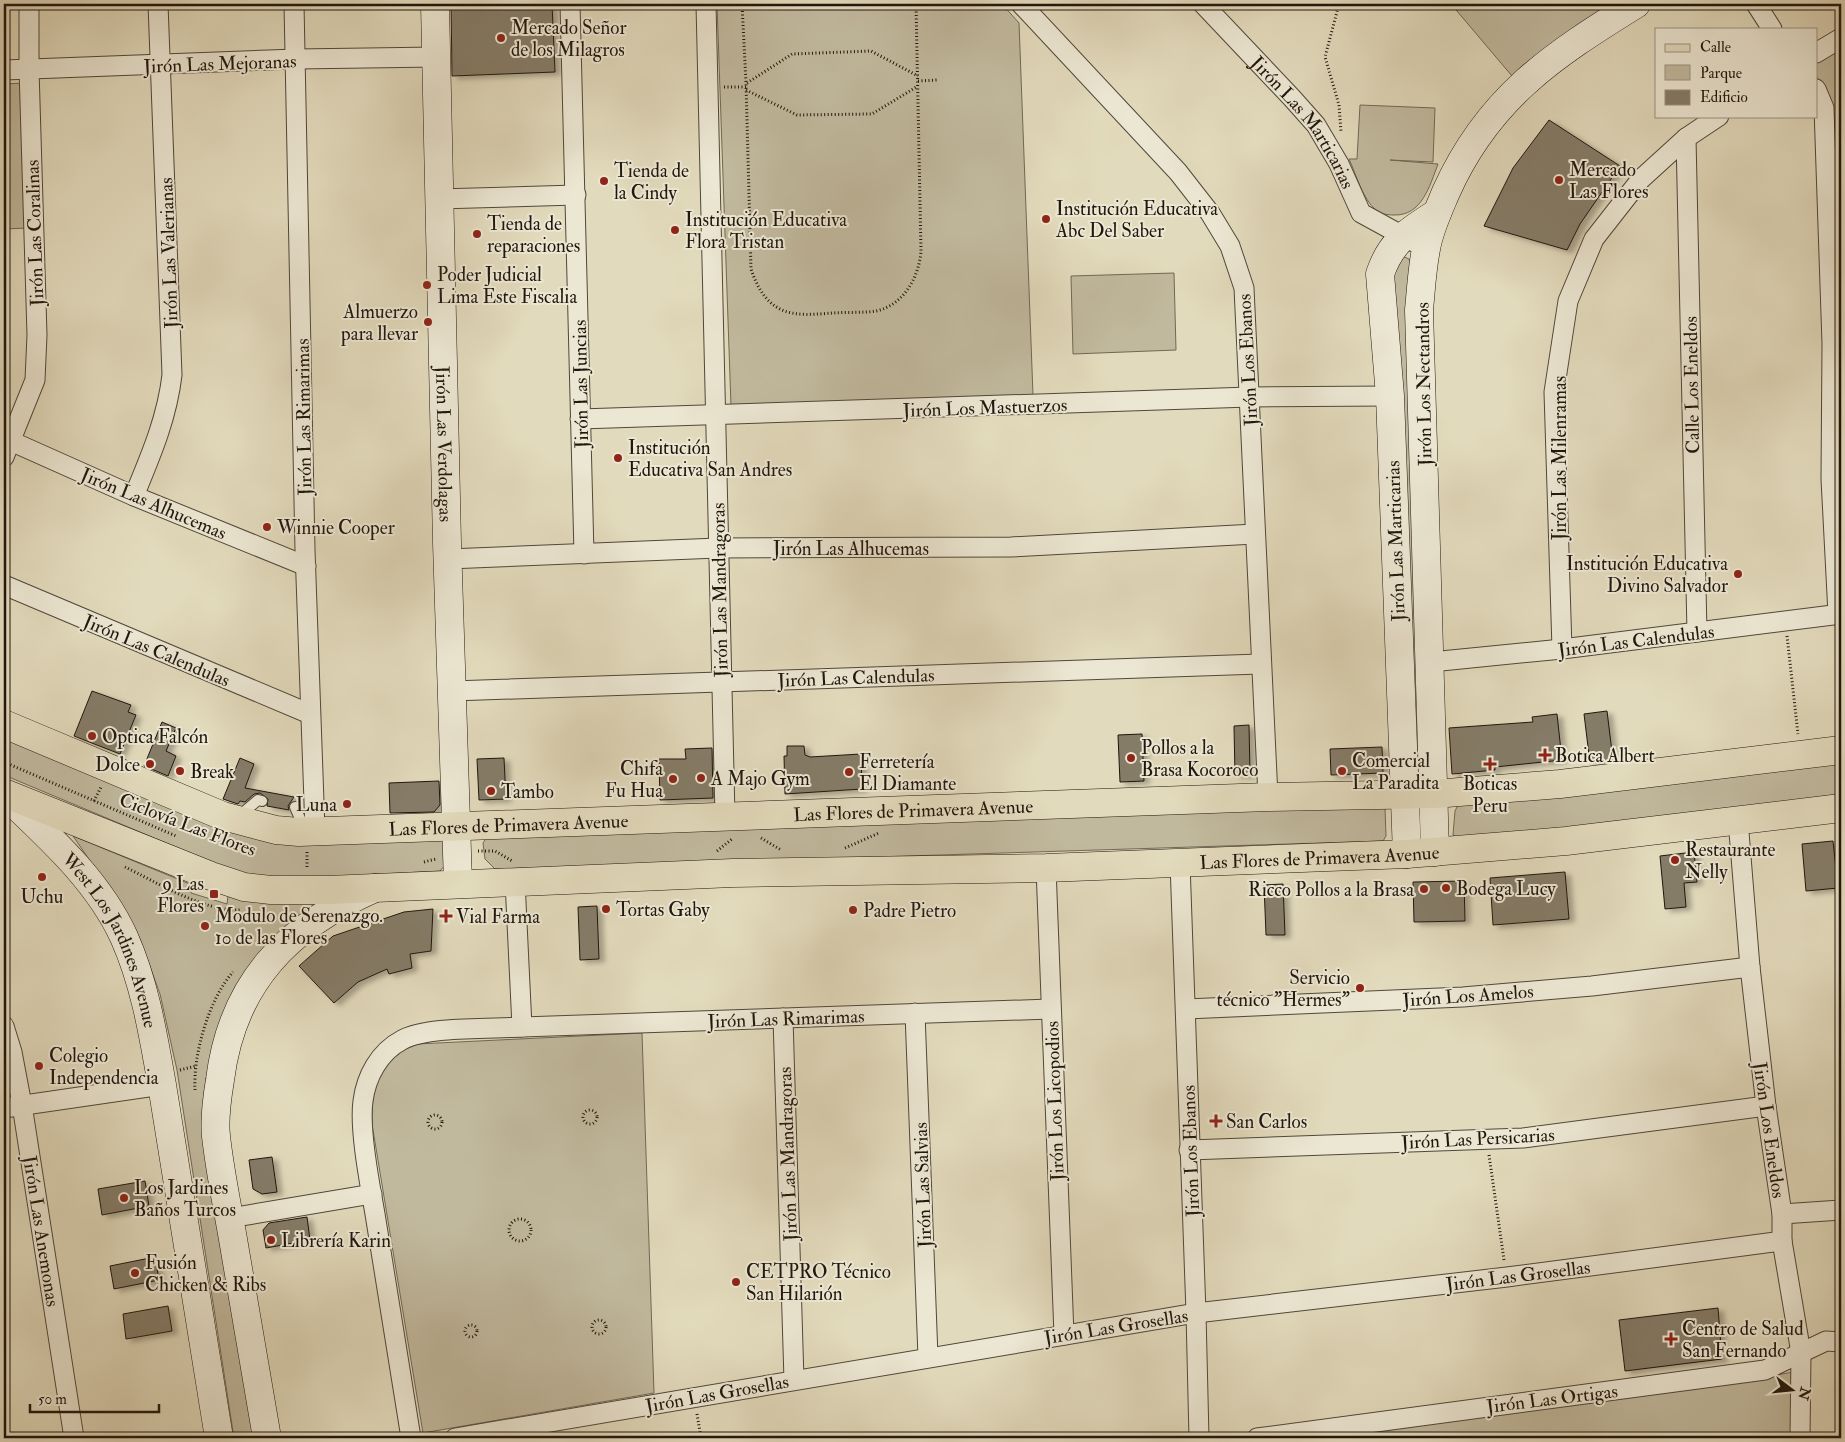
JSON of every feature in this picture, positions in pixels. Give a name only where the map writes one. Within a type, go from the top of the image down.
[{"type":"main road","name":"Las Flores de Primavera Avenue","points":[[4,724],[235,819],[276,830],[304,818],[456,825],[1268,797],[1434,794],[1560,784],[1841,750]]},
{"type":"main road","name":"Las Flores de Primavera Avenue","points":[[4,793],[88,813],[244,887],[271,890],[308,873],[377,887],[733,873],[1046,868],[1407,854],[1566,841],[1841,808]]},
{"type":"street","name":"Jirón Las Coralinas","points":[[6,445],[35,380],[37,335],[29,69],[30,4]]},
{"type":"street","name":"Jirón Las Valerianas","points":[[134,496],[161,431],[172,374],[158,4]]},
{"type":"street","name":"Jirón Las Rimarimas","points":[[294,4],[310,714],[304,818]]},
{"type":"street","name":"Jirón Las Verdolagas","points":[[435,4],[438,199],[458,883]]},
{"type":"street","name":"Jirón Las Juncias","points":[[570,4],[584,554]]},
{"type":"street","name":"Jirón Las Mandragoras","points":[[706,4],[725,816]]},
{"type":"street","name":"Jirón Los Ebanos","points":[[1021,4],[1178,172],[1210,213],[1230,246],[1244,288],[1260,664],[1268,797]]},
{"type":"street","name":"Jirón Las Marticarias","points":[[1203,4],[1316,125],[1339,164],[1361,213],[1426,249]]},
{"type":"street","name":"Jirón Los Nectandros","points":[[1435,852],[1431,662],[1419,310],[1426,249],[1437,213],[1456,171],[1474,139],[1494,113],[1520,86],[1567,47],[1636,4]]},
{"type":"street","points":[[1756,4],[1771,28]]},
{"type":"street","points":[[1818,52],[1841,38]]},
{"type":"street","name":"Jirón Las Mejoranas","points":[[4,70],[296,59],[437,57]]},
{"type":"street","points":[[1818,94],[1824,108],[1834,201],[1836,478],[1840,614]]},
{"type":"street","name":"Jirón Las Milenramas","points":[[1562,649],[1554,392],[1568,300],[1594,239],[1641,179],[1686,138],[1716,118]]},
{"type":"street","name":"Calle Los Eneldos","points":[[1686,138],[1697,632]]},
{"type":"street","points":[[438,199],[576,195]]},
{"type":"street","name":"Jirón Las Marticarias","points":[[1407,854],[1390,396],[1380,274],[1386,257],[1403,235],[1437,213]]},
{"type":"street","name":"Jirón Los Mastuerzos","points":[[580,419],[1250,397],[1390,396]]},
{"type":"street","name":"Jirón Las Alhucemas","points":[[6,445],[306,566]]},
{"type":"street","name":"Jirón Las Alhucemas","points":[[448,559],[718,548],[1011,547],[1255,534]]},
{"type":"street","name":"Jirón Las Calendulas","points":[[4,585],[310,714]]},
{"type":"street","name":"Jirón Las Calendulas","points":[[1431,662],[1562,649],[1840,614]]},
{"type":"street","name":"Jirón Las Calendulas","points":[[452,691],[1260,664]]},
{"type":"street","name":"West Los Jardines Avenue","points":[[4,793],[56,844],[96,891],[119,928],[144,995],[161,1080],[219,1438]]},
{"type":"street","name":"Jirón Los Eneldos","points":[[1738,820],[1750,967],[1766,1106],[1782,1214],[1782,1241],[1801,1353],[1800,1438]]},
{"type":"street","name":"Jirón Los Ebanos","points":[[1180,863],[1199,1438]]},
{"type":"street","name":"Jirón Los Licopodios","points":[[1046,868],[1064,1334]]},
{"type":"street","points":[[516,881],[522,1027]]},
{"type":"street","points":[[267,1438],[216,1135],[222,1060],[230,1031],[241,1003],[258,976],[274,956],[317,918],[341,903],[377,887]]},
{"type":"street","name":"Jirón Los Amelos","points":[[1186,1009],[1463,997],[1750,967]]},
{"type":"street","name":"Jirón Las Rimarimas","points":[[411,1438],[372,1194],[362,1104],[365,1086],[379,1059],[401,1040],[416,1034],[522,1027],[1050,1009]]},
{"type":"street","name":"Jirón Las Salvias","points":[[915,1013],[928,1357]]},
{"type":"street","name":"Jirón Las Mandragoras","points":[[783,1018],[794,1380]]},
{"type":"street","name":"Jirón Las Anemonas","points":[[4,1026],[12,1052],[13,1106],[74,1438]]},
{"type":"street","points":[[13,1106],[161,1080]]},
{"type":"street","name":"Jirón Las Persicarias","points":[[1189,1150],[1522,1138],[1766,1106]]},
{"type":"street","points":[[230,1218],[372,1194]]},
{"type":"street","points":[[1782,1214],[1841,1210]]},
{"type":"street","name":"Jirón Las Grosellas","points":[[455,1438],[1196,1313],[1507,1277],[1782,1241]]},
{"type":"street","name":"Jirón Las Ortigas","points":[[1257,1438],[1765,1370],[1826,1342],[1841,1342]]},
{"type":"lane","points":[[235,819],[258,800],[262,801]]},
{"type":"path","points":[[742,4],[751,269],[756,283],[765,297],[779,308],[796,313],[814,314],[876,311],[887,307],[901,297],[920,268],[916,4]]},
{"type":"path","points":[[1339,4],[1325,57],[1340,105],[1341,142]]},
{"type":"path","points":[[746,87],[792,54],[871,52],[918,81]]},
{"type":"path","points":[[722,87],[746,87],[797,115],[872,114],[918,81],[937,80]]},
{"type":"path","points":[[1786,621],[1801,755]]},
{"type":"path","name":"Ciclovía Las Flores","points":[[4,762],[88,813],[184,840]]},
{"type":"path","points":[[88,813],[110,768]]},
{"type":"path","points":[[304,818],[308,873]]},
{"type":"path","points":[[422,862],[432,862]]},
{"type":"path","points":[[161,1080],[222,1060]]},
{"type":"path","points":[[587,1110],[594,1111],[597,1115],[596,1120],[592,1124],[586,1123],[584,1113],[587,1110]]},
{"type":"path","points":[[439,1116],[442,1123],[440,1127],[432,1128],[429,1125],[430,1117],[439,1116]]},
{"type":"path","points":[[1487,1139],[1507,1277]]},
{"type":"path","points":[[521,1219],[529,1224],[530,1234],[523,1241],[518,1242],[513,1240],[508,1230],[512,1222],[521,1219]]},
{"type":"path","points":[[595,1322],[605,1323],[604,1333],[597,1334],[594,1331],[595,1322]]},
{"type":"path","points":[[695,1397],[701,1438]]},
{"type":"green space","points":[[717,4],[1002,4],[1019,23],[1033,395],[731,406]]},
{"type":"green space","points":[[1451,4],[1622,4],[1512,76]]},
{"type":"green space","points":[[1841,48],[1841,186],[1829,187],[1822,87],[1818,79],[1818,62]]},
{"type":"green space","points":[[24,83],[27,228],[4,229],[4,84]]},
{"type":"green space","points":[[1360,105],[1435,108],[1433,162],[1390,160],[1438,164],[1424,198],[1412,210],[1404,214],[1384,214],[1371,206],[1349,159],[1357,159]]},
{"type":"green space","points":[[1400,255],[1409,259],[1412,266],[1423,776],[1416,776],[1393,264]]},
{"type":"green space","points":[[1174,273],[1176,350],[1073,354],[1071,276]]},
{"type":"green space","points":[[4,733],[221,824],[433,834],[446,842],[445,865],[440,871],[290,879],[270,878],[233,871],[4,775]]},
{"type":"green space","points":[[1841,760],[1841,799],[1463,841],[1453,835],[1455,811],[1459,803]]},
{"type":"green space","points":[[1380,804],[1385,808],[1386,836],[1383,841],[495,869],[485,859],[483,843],[487,837]]},
{"type":"green space","points":[[73,836],[192,885],[191,893],[227,904],[228,896],[253,901],[318,904],[225,1010],[215,1036],[206,1080],[255,1438],[234,1438],[177,1070],[160,994],[140,939],[124,910]]},
{"type":"green space","points":[[642,1033],[654,1393],[423,1433],[372,1124],[373,1096],[379,1075],[393,1058],[417,1044]]},
{"type":"green space","points":[[1793,1372],[1793,1438],[1304,1438],[1771,1376]]},
{"type":"building","name":"Mercado Señor de los Milagros","points":[[451,4],[552,4],[555,72],[452,76]]},
{"type":"building","name":"Mercado Las Flores","points":[[1549,120],[1620,166],[1580,224],[1567,250],[1484,226],[1513,168]]},
{"type":"building","points":[[92,691],[131,705],[128,712],[136,715],[120,754],[74,736]]},
{"type":"building","points":[[1607,711],[1613,760],[1590,763],[1584,714]]},
{"type":"building","points":[[1557,714],[1562,760],[1495,767],[1495,770],[1452,774],[1449,728],[1533,722],[1532,717]]},
{"type":"building","points":[[162,722],[176,728],[166,751],[176,756],[168,776],[144,766]]},
{"type":"building","points":[[1249,725],[1250,775],[1235,775],[1234,726]]},
{"type":"building","name":"Pollos a la Brasa Kocoroco","points":[[1142,734],[1144,781],[1120,782],[1118,735]]},
{"type":"building","points":[[787,746],[804,746],[805,755],[810,757],[861,754],[862,789],[785,794],[784,756],[787,756]]},
{"type":"building","points":[[1382,747],[1383,773],[1331,775],[1330,749]]},
{"type":"building","points":[[712,748],[713,798],[660,800],[659,759],[686,759],[685,749]]},
{"type":"building","points":[[240,758],[254,764],[245,788],[294,797],[288,806],[289,810],[267,806],[268,799],[260,793],[254,794],[245,802],[240,801],[238,804],[223,799]]},
{"type":"building","points":[[504,758],[506,799],[479,800],[477,759]]},
{"type":"building","points":[[439,781],[440,805],[434,812],[390,813],[389,783]]},
{"type":"building","points":[[1833,841],[1838,888],[1806,891],[1802,844]]},
{"type":"building","points":[[1694,852],[1697,882],[1684,883],[1686,907],[1665,909],[1660,856]]},
{"type":"building","points":[[1565,872],[1569,919],[1493,925],[1490,878]]},
{"type":"building","points":[[1464,881],[1465,921],[1414,922],[1413,882]]},
{"type":"building","points":[[1283,884],[1285,935],[1266,935],[1264,885]]},
{"type":"building","points":[[597,906],[599,959],[580,960],[578,907]]},
{"type":"building","points":[[433,909],[431,951],[410,954],[412,968],[389,974],[387,969],[358,982],[334,1003],[299,966],[333,936],[404,912]]},
{"type":"building","points":[[272,1157],[277,1192],[262,1194],[253,1189],[249,1160]]},
{"type":"building","name":"Los Jardines Baños Turcos","points":[[145,1181],[149,1206],[102,1215],[98,1189]]},
{"type":"building","points":[[307,1217],[310,1240],[266,1248],[263,1230],[269,1223]]},
{"type":"building","name":"Fusión Chicken & Ribs","points":[[155,1257],[159,1280],[114,1289],[110,1266]]},
{"type":"building","points":[[168,1306],[172,1331],[126,1339],[123,1314]]},
{"type":"building","name":"Centro de Salud San Fernando","points":[[1718,1308],[1722,1359],[1625,1371],[1619,1320]]},
{"type":"place","name":"Mercado Señor de los Milagros","points":[[501,38]]},
{"type":"place","name":"Mercado Las Flores","points":[[1559,180]]},
{"type":"place","name":"Tienda de la Cindy","points":[[604,181]]},
{"type":"place","name":"Institución Educativa Abc Del Saber","points":[[1046,219]]},
{"type":"place","name":"Institución Educativa Flora Tristan","points":[[675,230]]},
{"type":"place","name":"Tienda de reparaciones","points":[[477,234]]},
{"type":"place","name":"Poder Judicial Lima Este Fiscalia","points":[[427,285]]},
{"type":"place","name":"Almuerzo para llevar","points":[[428,322]]},
{"type":"place","name":"Institución Educativa San Andres","points":[[618,458]]},
{"type":"place","name":"Winnie Cooper","points":[[267,527]]},
{"type":"place","name":"Institución Educativa Divino Salvador","points":[[1738,574]]},
{"type":"place","name":"Optica Falcón","points":[[92,736]]},
{"type":"place","name":"Botica Albert","points":[[1545,755]]},
{"type":"place","name":"Pollos a la Brasa Kocoroco","points":[[1131,758]]},
{"type":"place","name":"Dolce","points":[[150,764]]},
{"type":"place","name":"Boticas Peru","points":[[1490,764]]},
{"type":"place","name":"Break","points":[[180,771]]},
{"type":"place","name":"Comercial La Paradita","points":[[1342,771]]},
{"type":"place","name":"Ferretería El Diamante","points":[[849,772]]},
{"type":"place","name":"A Majo Gym","points":[[701,778]]},
{"type":"place","name":"Chifa Fu Hua","points":[[673,779]]},
{"type":"place","name":"Tambo","points":[[491,791]]},
{"type":"place","name":"Luna","points":[[347,804]]},
{"type":"place","name":"Restaurante Nelly","points":[[1675,860]]},
{"type":"place","name":"Uchu","points":[[42,877]]},
{"type":"place","name":"Bodega Lucy","points":[[1446,888]]},
{"type":"place","name":"Ricco Pollos a la Brasa","points":[[1424,889]]},
{"type":"place","name":"9 Las Flores","points":[[214,894]]},
{"type":"place","name":"Tortas Gaby","points":[[606,909]]},
{"type":"place","name":"Padre Pietro","points":[[853,910]]},
{"type":"place","name":"Vial Farma","points":[[446,916]]},
{"type":"place","name":"Modulo de Serenazgo. 10 de las Flores","points":[[205,926]]},
{"type":"place","name":"Servicio técnico \"Hermes\"","points":[[1360,988]]},
{"type":"place","name":"Colegio Independencia","points":[[39,1066]]},
{"type":"place","name":"San Carlos","points":[[1216,1121]]},
{"type":"place","name":"Los Jardines Baños Turcos","points":[[124,1198]]},
{"type":"place","name":"Librería Karin","points":[[271,1240]]},
{"type":"place","name":"Fusión Chicken & Ribs","points":[[135,1273]]},
{"type":"place","name":"CETPRO Técnico San Hilarión","points":[[736,1282]]},
{"type":"place","name":"Centro de Salud San Fernando","points":[[1671,1339]]}]
